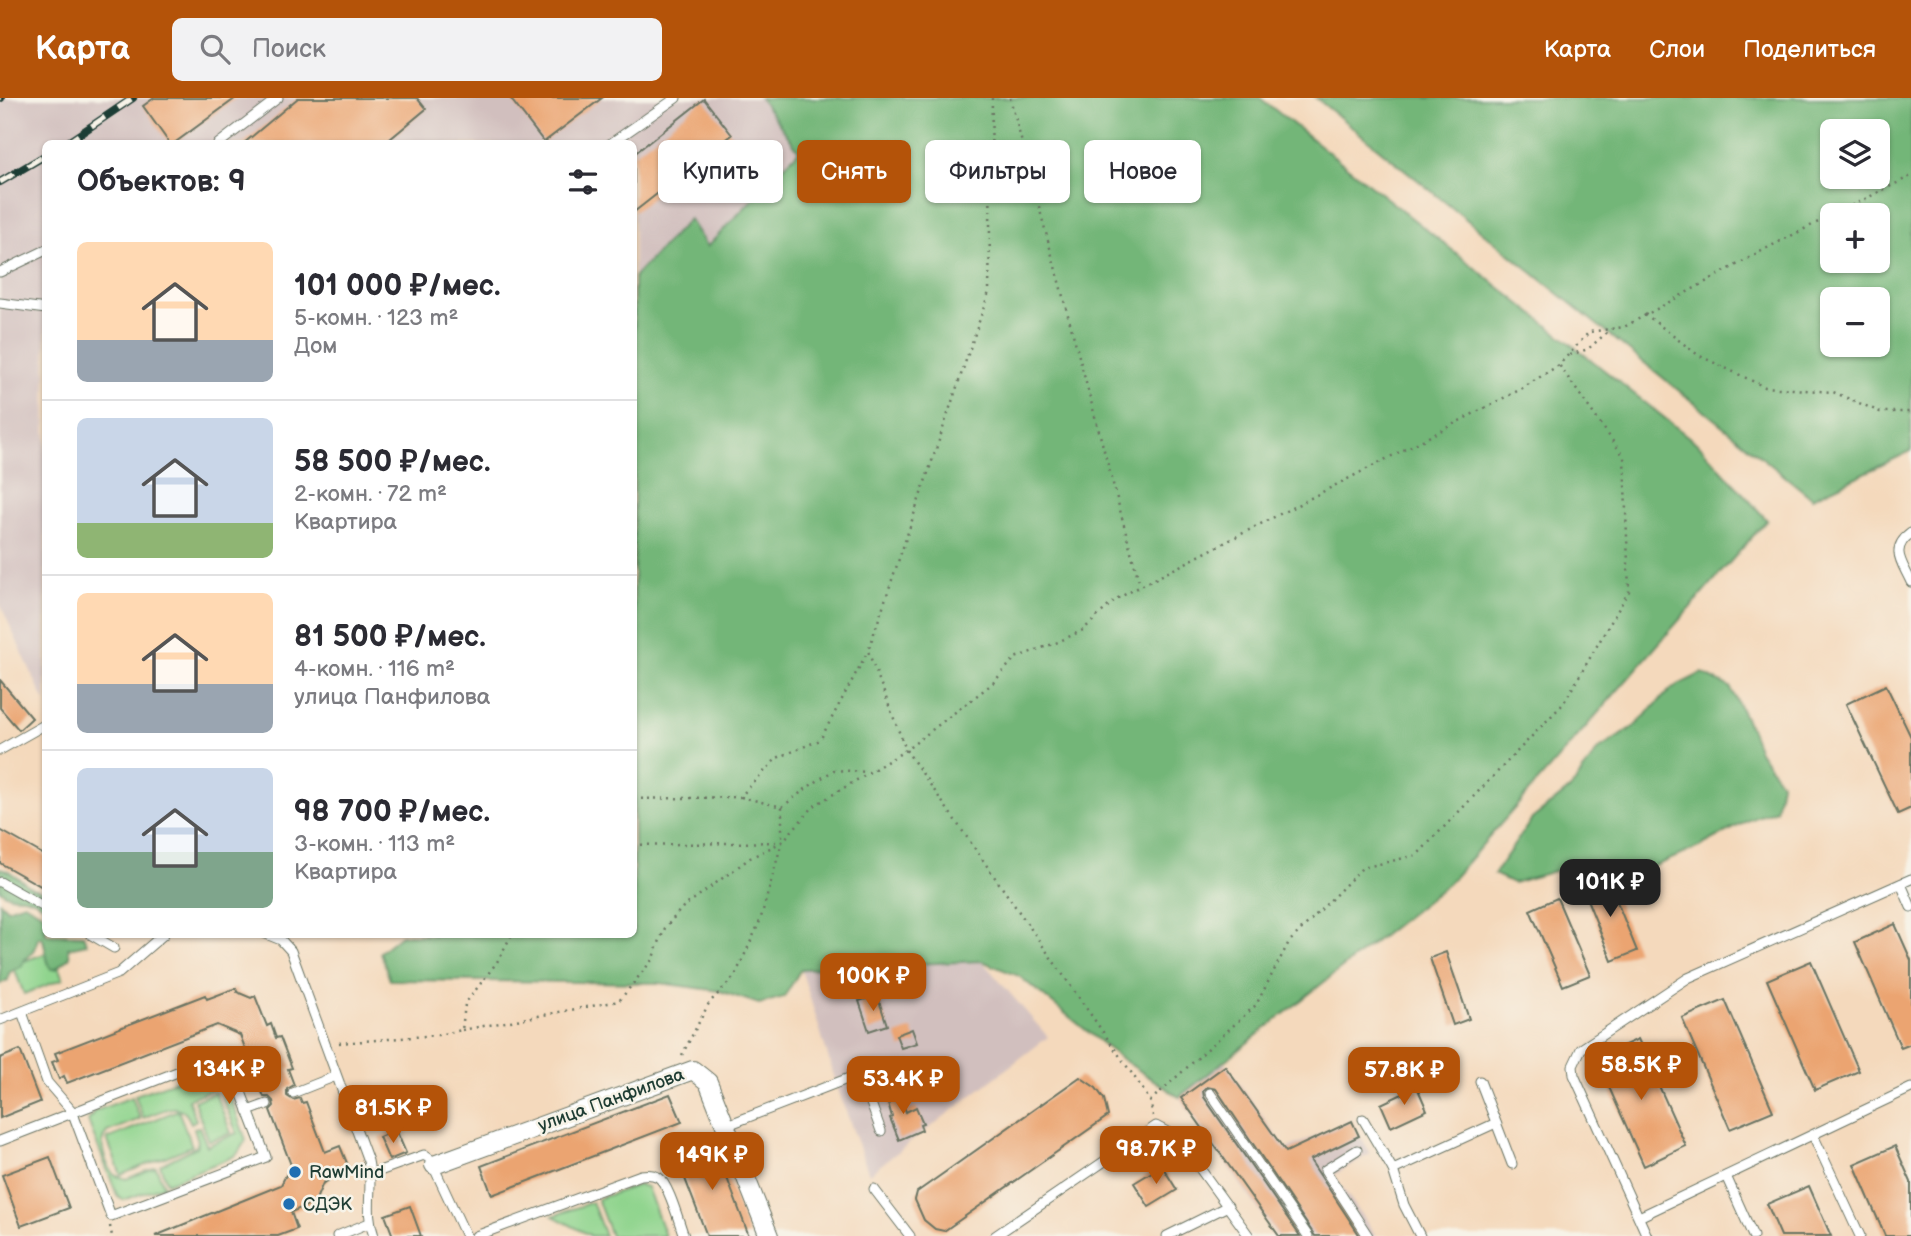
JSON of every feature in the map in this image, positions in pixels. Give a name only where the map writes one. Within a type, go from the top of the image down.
[{"type":"street","name":"улица Панфилова","points":[[434,1165],[693,1070],[708,1082],[769,1236]]},
{"type":"lane","points":[[223,140],[278,98]]},
{"type":"lane","points":[[616,140],[676,98]]},
{"type":"lane","points":[[0,272],[42,252]]},
{"type":"lane","points":[[0,303],[42,308]]},
{"type":"lane","points":[[1911,533],[1899,544],[1898,554],[1911,582]]},
{"type":"lane","points":[[0,750],[42,726]]},
{"type":"lane","points":[[1647,1236],[1574,1075],[1573,1066],[1581,1049],[1688,978],[1911,879]]},
{"type":"lane","points":[[0,882],[42,906]]},
{"type":"lane","points":[[1901,884],[1911,907]]},
{"type":"lane","points":[[97,938],[114,948]]},
{"type":"lane","points":[[0,1020],[119,973],[159,938]]},
{"type":"lane","points":[[276,938],[291,951],[371,1174],[367,1208],[374,1236]]},
{"type":"lane","points":[[0,1141],[72,1111],[226,1052],[266,1157],[111,1216],[72,1111],[47,1082],[22,1012]]},
{"type":"lane","points":[[293,1093],[337,1076]]},
{"type":"lane","points":[[725,1126],[852,1077],[863,1081],[881,1131]]},
{"type":"lane","points":[[1480,1081],[1512,1164]]},
{"type":"lane","points":[[1639,1217],[1911,1088]]},
{"type":"lane","points":[[1210,1093],[1308,1236]]},
{"type":"lane","points":[[248,1111],[267,1104]]},
{"type":"lane","points":[[1363,1119],[1393,1170],[1404,1205],[1420,1236]]},
{"type":"lane","points":[[1393,1170],[1496,1123]]},
{"type":"lane","points":[[995,1236],[1156,1126],[1177,1137],[1249,1236]]},
{"type":"lane","points":[[1813,1135],[1860,1236]]},
{"type":"lane","points":[[1357,1150],[1325,1170],[1368,1236]]},
{"type":"lane","points":[[371,1174],[424,1155],[434,1165],[466,1236]]},
{"type":"lane","points":[[476,1236],[641,1174],[649,1174],[655,1175],[664,1184],[684,1236]]},
{"type":"lane","points":[[1726,1176],[1753,1236]]},
{"type":"lane","points":[[874,1189],[910,1236]]},
{"type":"lane","points":[[1167,1236],[1228,1206]]},
{"type":"lane","points":[[337,1236],[369,1223]]},
{"type":"path","points":[[740,797],[776,758],[820,740],[868,651],[989,292],[992,98]]},
{"type":"path","points":[[1010,98],[1140,585]]},
{"type":"path","points":[[1857,203],[1911,176]]},
{"type":"path","points":[[324,1041],[345,1044],[438,1035],[620,1001],[652,960],[666,928],[682,908],[750,858],[782,842],[814,806],[906,750],[993,683],[1015,658],[1083,630],[1115,598],[1521,389],[1559,365],[1589,332],[1624,327],[1820,222]]},
{"type":"path","points":[[1645,314],[1698,355],[1765,387],[1833,392],[1880,412],[1911,412]]},
{"type":"path","points":[[1567,356],[1588,349],[1611,329]]},
{"type":"path","points":[[1150,1101],[1256,1005],[1289,942],[1362,868],[1417,855],[1563,704],[1629,591],[1624,457],[1559,365]]},
{"type":"path","points":[[868,651],[906,750],[1150,1101],[1156,1126]]},
{"type":"path","points":[[637,799],[740,797],[782,807],[834,771],[870,772]]},
{"type":"path","points":[[670,1079],[709,1003],[735,976],[760,921],[782,842],[782,807]]},
{"type":"path","points":[[637,845],[782,842]]},
{"type":"path","points":[[462,1030],[465,1004],[497,962],[510,938]]},
{"type":"shaded area","points":[[0,98],[760,98],[797,147],[797,154],[783,169],[783,140],[658,140],[658,203],[750,203],[707,247],[689,220],[637,274],[637,140],[42,140],[42,695],[0,604]]},
{"type":"shaded area","points":[[982,961],[1048,1037],[869,1174],[839,1092],[801,969]]},
{"type":"shaded area","points":[[1224,1062],[1286,1149],[1351,1120],[1370,1154],[1334,1175],[1376,1236],[1277,1236],[1179,1097]]},
{"type":"green space","points":[[760,98],[1260,98],[1700,446],[1767,520],[1449,883],[1179,1097],[1119,1057],[1019,976],[982,961],[801,969],[784,997],[759,1004],[720,991],[659,983],[390,980],[380,952],[397,938],[637,938],[637,274],[689,219],[707,247],[749,203],[783,203],[783,168],[797,153],[797,203],[911,203],[911,140],[797,140],[797,148]]},
{"type":"green space","points":[[1316,98],[1911,98],[1911,451],[1812,498]]},
{"type":"green space","points":[[1702,673],[1730,687],[1759,751],[1781,783],[1776,810],[1749,820],[1699,847],[1650,868],[1558,870],[1513,883],[1494,874],[1532,819],[1571,788],[1598,750],[1635,726],[1672,688]]},
{"type":"green space","points":[[0,868],[32,888],[42,891],[42,905],[28,898],[8,895],[0,890]]},
{"type":"green space","points":[[0,902],[7,909],[24,903],[42,913],[42,937],[38,938],[22,965],[9,973],[8,980],[0,984]]},
{"type":"green space","points":[[42,938],[84,938],[87,944],[68,948],[70,957],[56,969],[51,969],[47,961]]},
{"type":"green space","points":[[52,951],[63,979],[24,994],[13,965]]},
{"type":"green space","points":[[213,1070],[220,1073],[224,1080],[246,1140],[237,1154],[230,1158],[167,1183],[160,1165],[196,1147],[198,1141],[194,1128],[199,1127],[207,1146],[237,1133],[218,1087],[188,1099],[196,1120],[191,1123],[187,1115],[177,1108],[143,1118],[135,1095]]},
{"type":"green space","points":[[215,1092],[231,1133],[209,1141],[194,1101]]},
{"type":"green space","points":[[132,1097],[140,1119],[107,1132],[103,1142],[106,1159],[114,1175],[126,1179],[156,1167],[164,1186],[123,1200],[117,1195],[88,1121],[95,1111]]},
{"type":"green space","points":[[178,1110],[192,1146],[121,1175],[107,1139]]},
{"type":"green space","points":[[639,1185],[647,1187],[665,1236],[611,1236],[597,1199]]},
{"type":"green space","points":[[592,1202],[605,1236],[591,1236],[553,1216]]},
{"type":"building","points":[[154,98],[236,98],[178,140],[167,140],[143,106]]},
{"type":"building","points":[[298,98],[417,98],[426,109],[389,140],[248,140]]},
{"type":"building","points":[[510,98],[602,98],[547,140],[542,140]]},
{"type":"building","points":[[704,99],[732,135],[726,140],[658,140],[658,193],[637,210],[637,152]]},
{"type":"building","points":[[0,680],[32,718],[19,730],[0,708]]},
{"type":"building","points":[[1886,685],[1911,737],[1911,808],[1898,814],[1846,704]]},
{"type":"building","points":[[0,830],[42,854],[42,887],[0,863]]},
{"type":"building","points":[[1607,877],[1637,951],[1612,961],[1582,887]]},
{"type":"building","points":[[1557,898],[1590,975],[1563,986],[1530,910]]},
{"type":"building","points":[[1895,924],[1911,960],[1911,1044],[1901,1048],[1855,942]]},
{"type":"building","points":[[1446,952],[1469,1019],[1453,1025],[1430,958]]},
{"type":"building","points":[[1811,961],[1859,1071],[1815,1090],[1767,980]]},
{"type":"building","points":[[236,988],[237,992],[251,998],[255,996],[267,1026],[271,1024],[276,1038],[280,1037],[292,1068],[288,1069],[294,1085],[287,1089],[287,1096],[293,1100],[300,1098],[302,1103],[306,1102],[325,1152],[340,1146],[349,1168],[326,1177],[328,1181],[323,1183],[318,1201],[291,1212],[297,1229],[278,1236],[155,1236],[281,1185],[291,1165],[270,1110],[274,1106],[273,1101],[264,1097],[240,1035],[217,1025],[67,1083],[64,1076],[59,1079],[52,1062],[58,1060],[55,1053],[205,995],[207,999]]},
{"type":"building","points":[[877,995],[887,1025],[869,1031],[859,1001]]},
{"type":"building","points":[[1725,1000],[1773,1111],[1730,1129],[1682,1018]]},
{"type":"building","points":[[912,1029],[917,1043],[901,1048],[896,1035]]},
{"type":"building","points":[[1638,1039],[1686,1146],[1644,1166],[1596,1058]]},
{"type":"building","points":[[20,1050],[40,1102],[0,1118],[0,1058]]},
{"type":"building","points":[[1225,1066],[1286,1152],[1352,1121],[1359,1136],[1310,1160],[1360,1236],[1315,1236],[1216,1089],[1207,1087],[1203,1091],[1204,1097],[1300,1236],[1279,1236],[1181,1098]]},
{"type":"building","points":[[1080,1077],[1096,1088],[1104,1099],[1108,1116],[944,1231],[935,1229],[924,1220],[915,1200],[917,1192]]},
{"type":"building","points":[[1417,1087],[1427,1110],[1391,1127],[1381,1104]]},
{"type":"building","points":[[897,1088],[906,1112],[916,1107],[923,1123],[920,1124],[922,1130],[899,1140],[890,1118],[892,1117],[885,1092]]},
{"type":"building","points":[[670,1094],[682,1122],[492,1195],[481,1166]]},
{"type":"building","points":[[396,1130],[406,1153],[389,1160],[379,1137]]},
{"type":"building","points":[[713,1141],[749,1236],[707,1236],[676,1155]]},
{"type":"building","points":[[1895,1146],[1911,1182],[1911,1236],[1885,1236],[1854,1164]]},
{"type":"building","points":[[50,1157],[69,1208],[21,1226],[2,1175]]},
{"type":"building","points":[[1162,1166],[1177,1190],[1149,1207],[1134,1183]]},
{"type":"building","points":[[1809,1186],[1831,1236],[1781,1236],[1767,1204]]},
{"type":"building","points":[[410,1206],[421,1236],[393,1236],[385,1215]]},
{"type":"railway","points":[[71,140],[133,98]]},
{"type":"railway","points":[[0,182],[42,157]]},
{"type":"place","name":"RawMind","points":[[295,1172]]},
{"type":"place","name":"СДЭК","points":[[289,1204]]}]
